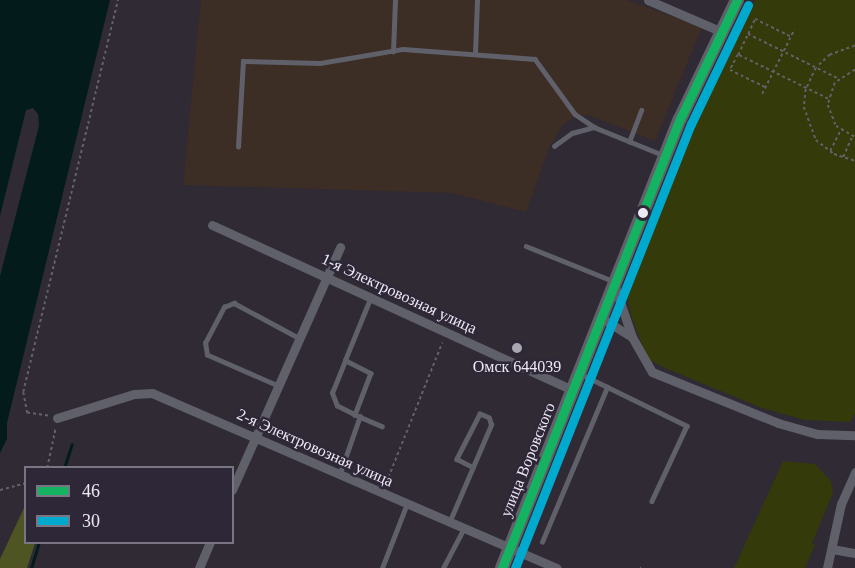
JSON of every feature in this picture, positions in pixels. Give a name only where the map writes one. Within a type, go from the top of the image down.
[{"type":"main road","name":"улица Воровского","points":[[502,568],[666,156],[720,31],[737,0]]},
{"type":"street","points":[[648,0],[720,31]]},
{"type":"street","name":"1-я Электровозная улица","points":[[212,225],[574,391]]},
{"type":"street","points":[[234,485],[340,248]]},
{"type":"street","points":[[616,285],[632,337],[652,372],[778,423],[817,434],[855,435]]},
{"type":"street","points":[[603,319],[632,337]]},
{"type":"street","name":"2-я Электровозная улица","points":[[57,418],[144,393],[255,437],[406,506],[557,568]]},
{"type":"street","points":[[827,568],[841,504],[855,472]]},
{"type":"street","points":[[199,568],[210,544]]},
{"type":"street","points":[[832,549],[855,553]]},
{"type":"lane","points":[[393,52],[395,0]]},
{"type":"lane","points":[[475,53],[477,0]]},
{"type":"lane","points":[[238,147],[243,61],[320,63],[403,49],[535,59],[575,114],[594,127],[666,156]]},
{"type":"lane","points":[[629,142],[641,110]]},
{"type":"lane","points":[[554,146],[572,133],[594,127]]},
{"type":"lane","points":[[526,246],[616,285]]},
{"type":"lane","points":[[370,299],[345,360],[333,401],[382,426]]},
{"type":"lane","points":[[278,386],[207,355],[205,343],[224,307],[234,303],[299,338]]},
{"type":"lane","points":[[339,476],[371,373],[345,360]]},
{"type":"lane","points":[[581,374],[687,426],[652,501]]},
{"type":"lane","points":[[542,542],[607,387]]},
{"type":"lane","points":[[448,524],[491,425],[489,418],[480,414],[457,459],[473,466]]},
{"type":"lane","points":[[382,568],[406,506]]},
{"type":"lane","points":[[443,568],[463,530]]},
{"type":"path","points":[[47,466],[57,418],[27,412],[23,399],[26,372],[118,0]]},
{"type":"path","points":[[766,87],[730,70],[755,19],[791,37]]},
{"type":"path","points":[[762,94],[794,30]]},
{"type":"path","points":[[748,34],[839,79]]},
{"type":"path","points":[[855,46],[837,51],[816,68],[806,89],[807,124],[830,152],[855,161]]},
{"type":"path","points":[[738,55],[828,99]]},
{"type":"path","points":[[842,158],[854,137],[840,130],[830,117],[828,99],[839,79],[855,70]]},
{"type":"path","points":[[830,152],[840,130]]},
{"type":"path","points":[[381,495],[446,334]]},
{"type":"path","points":[[0,490],[24,484]]},
{"type":"shaded area","points":[[0,0],[110,0],[7,423],[7,439],[0,453],[0,276],[39,126],[38,114],[33,108],[26,110],[0,216]]},
{"type":"shaded area","points":[[201,0],[627,0],[702,27],[655,141],[588,115],[573,117],[562,126],[549,148],[526,212],[452,193],[183,185]]},
{"type":"green space","points":[[755,0],[855,0],[855,414],[850,422],[805,420],[762,408],[665,368],[648,359],[631,316],[627,294],[641,255],[684,151]]},
{"type":"green space","points":[[783,461],[815,464],[831,481],[833,493],[812,543],[815,545],[805,568],[734,568]]},
{"type":"green space","points":[[24,508],[24,544],[35,544],[27,568],[0,568],[0,559]]},
{"type":"waterway","points":[[65,466],[72,444]]},
{"type":"waterway","points":[[31,568],[38,544]]},
{"type":"transit line","name":"46","points":[[502,568],[680,119],[737,0]]},
{"type":"transit line","name":"30","points":[[515,568],[691,124],[748,5]]},
{"type":"place","name":"Омск 644039","points":[[517,348]]}]
